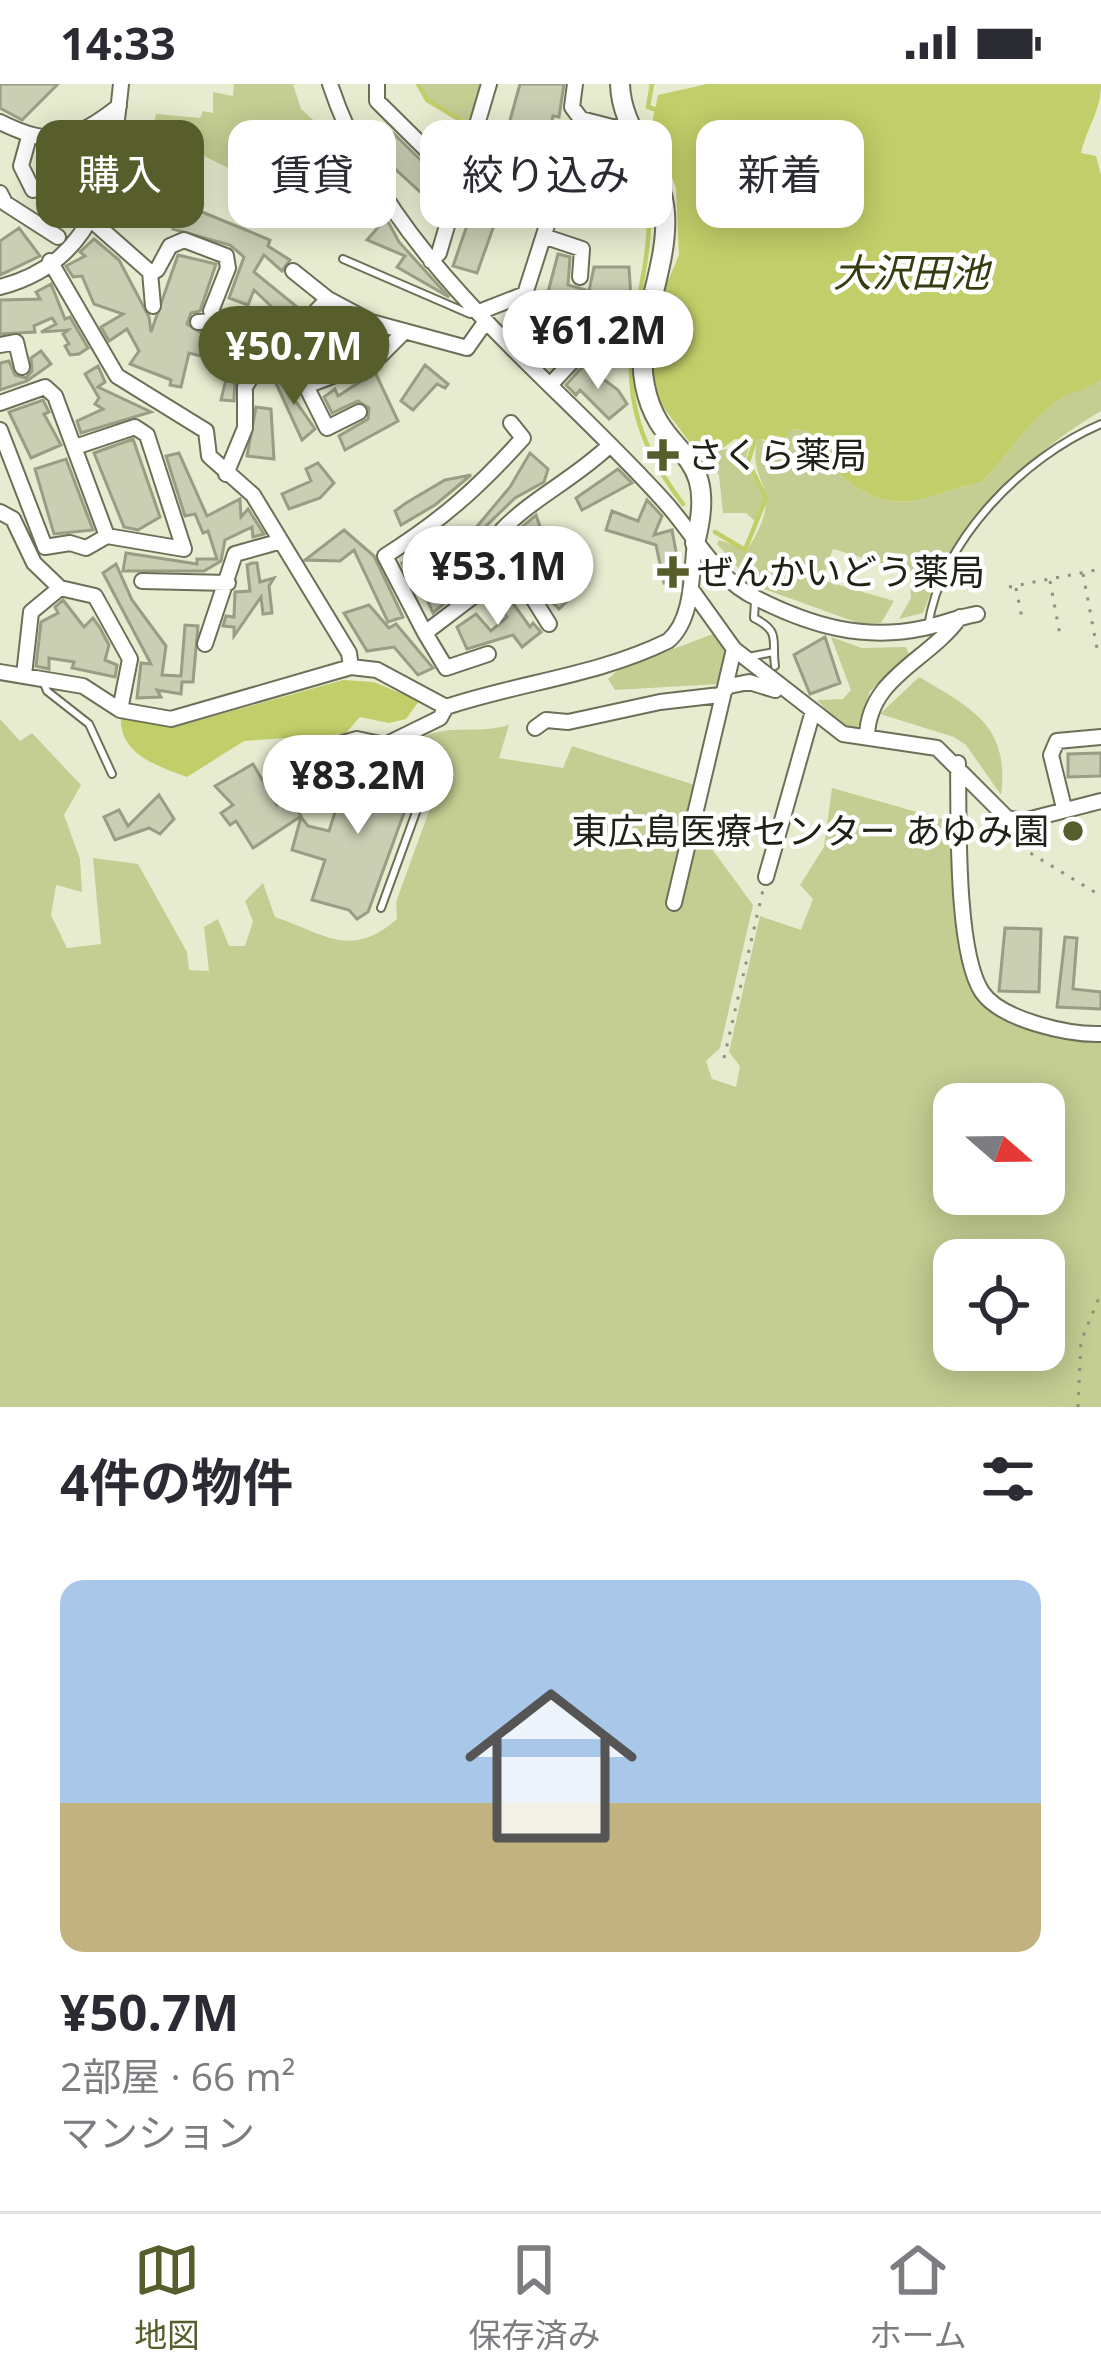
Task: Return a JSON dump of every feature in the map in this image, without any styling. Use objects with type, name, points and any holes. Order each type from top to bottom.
[{"type":"street","points":[[118,120],[121,84]]},
{"type":"street","points":[[330,84],[351,132],[431,261],[668,504],[716,569],[755,598],[853,635],[928,627],[977,614]]},
{"type":"street","points":[[377,84],[377,101],[420,143]]},
{"type":"street","points":[[479,120],[489,84]]},
{"type":"street","points":[[575,84],[572,106],[584,120]]},
{"type":"street","points":[[620,84],[628,120]]},
{"type":"street","points":[[0,122],[29,137],[69,138],[119,106]]},
{"type":"street","points":[[292,271],[371,322],[467,348],[483,316],[525,294],[580,119]]},
{"type":"street","points":[[29,137],[21,166],[33,190]]},
{"type":"street","points":[[0,193],[5,203],[58,237]]},
{"type":"street","points":[[0,287],[30,280],[81,228]]},
{"type":"street","points":[[100,228],[150,272]]},
{"type":"street","points":[[431,261],[447,228]]},
{"type":"street","points":[[298,756],[357,739],[385,745],[440,718],[446,707],[514,684],[562,682],[652,649],[676,635],[692,589],[704,490],[692,458],[664,429],[648,398],[643,365],[663,228]]},
{"type":"street","points":[[546,237],[582,249],[580,277]]},
{"type":"street","points":[[153,307],[150,272],[170,246],[184,240],[226,256],[228,268],[211,311],[218,321]]},
{"type":"street","points":[[50,261],[117,376],[206,431],[209,456],[253,495],[349,653],[351,668]]},
{"type":"street","points":[[198,322],[218,321],[283,345],[328,298]]},
{"type":"street","points":[[550,385],[609,322],[647,332]]},
{"type":"street","points":[[358,412],[323,432],[307,386],[377,359],[405,332]]},
{"type":"street","points":[[0,345],[16,342],[22,367]]},
{"type":"street","points":[[226,474],[245,428],[245,387],[272,344]]},
{"type":"street","points":[[0,403],[45,387],[55,396],[107,536]]},
{"type":"street","points":[[488,654],[446,668],[385,556],[454,512],[481,485],[524,438],[511,423]]},
{"type":"street","points":[[0,430],[45,547],[70,543],[86,548],[107,536],[184,549],[147,435],[135,427],[75,447]]},
{"type":"street","points":[[549,623],[513,566],[502,530],[522,510],[574,479],[610,445]]},
{"type":"street","points":[[0,512],[13,519],[34,563],[60,588],[95,596],[130,659],[120,710]]},
{"type":"street","points":[[206,644],[235,554],[278,542]]},
{"type":"street","points":[[425,633],[513,566]]},
{"type":"street","points":[[142,581],[228,583]]},
{"type":"street","points":[[24,675],[31,612],[60,588]]},
{"type":"street","points":[[692,589],[739,654],[843,734],[937,748],[958,763],[1007,818],[1023,821],[1101,801]]},
{"type":"street","points":[[866,737],[867,720],[881,687],[942,641],[960,616]]},
{"type":"street","points":[[674,903],[739,654]]},
{"type":"street","points":[[0,671],[83,686],[120,710],[170,719],[351,668],[377,670],[446,707]]},
{"type":"street","points":[[535,728],[546,720],[568,722],[660,702],[720,695],[729,686],[749,682],[775,690],[779,684]]},
{"type":"street","points":[[766,877],[813,711]]},
{"type":"street","points":[[1064,808],[1051,755],[1057,741],[1101,737]]},
{"type":"street","points":[[958,763],[961,875],[979,986],[998,1007],[1064,1030],[1101,1034]]},
{"type":"lane","points":[[343,259],[483,316]]},
{"type":"lane","points":[[928,627],[954,554],[991,506],[1059,446],[1101,424]]},
{"type":"lane","points":[[755,598],[754,618],[774,632],[778,642],[775,666]]},
{"type":"lane","points":[[739,654],[774,652]]},
{"type":"lane","points":[[42,678],[47,692],[89,724],[112,774]]},
{"type":"lane","points":[[339,745],[351,767],[362,769],[410,757],[427,759],[430,774],[381,908]]},
{"type":"path","points":[[1009,587],[1101,569]]},
{"type":"path","points":[[1082,573],[1097,648]]},
{"type":"path","points":[[1050,579],[1060,635]]},
{"type":"path","points":[[1016,586],[1023,623]]},
{"type":"path","points":[[988,813],[1000,834],[1101,896]]},
{"type":"path","points":[[724,1058],[766,877]]},
{"type":"path","points":[[1078,1407],[1081,1341],[1101,1293]]},
{"type":"shaded area","points":[[234,84],[293,84],[301,109],[313,120],[228,120],[228,168],[204,156],[204,120],[155,120],[156,114],[200,118],[203,111],[213,113],[213,92],[233,96]]},
{"type":"shaded area","points":[[420,84],[484,84],[474,120],[464,120],[427,98]]},
{"type":"shaded area","points":[[1101,380],[1101,411],[1044,450],[994,497],[953,551],[923,613],[899,619],[911,598],[910,572],[833,549],[822,580],[894,601],[881,623],[861,624],[753,585],[717,544],[719,540],[747,550],[759,528],[766,498],[756,466],[758,438],[766,442],[792,429],[804,430],[842,476],[866,493],[883,500],[914,501],[982,482],[1046,410]]},
{"type":"shaded area","points":[[749,447],[745,462],[764,498],[757,523],[746,513],[723,513],[719,475],[700,452]]},
{"type":"shaded area","points":[[716,633],[727,654],[719,684],[615,690],[608,679],[619,669]]},
{"type":"shaded area","points":[[831,637],[862,648],[906,647],[910,657],[870,691],[857,731],[844,728],[817,700],[843,699],[851,690]]},
{"type":"shaded area","points":[[919,677],[984,722],[1000,752],[1001,795],[966,745],[880,714]]},
{"type":"shaded area","points":[[0,719],[20,741],[32,733],[81,785],[64,815],[80,859],[82,892],[56,885],[51,915],[67,948],[101,944],[93,858],[138,864],[187,952],[189,970],[209,971],[204,927],[218,919],[229,946],[245,946],[253,921],[245,901],[263,883],[275,917],[338,940],[366,938],[397,919],[396,902],[447,762],[443,747],[421,738],[443,731],[509,725],[499,758],[563,768],[572,746],[698,786],[698,830],[753,905],[720,1048],[706,1061],[712,1079],[736,1087],[740,1066],[729,1052],[760,916],[801,930],[813,899],[800,885],[824,847],[832,788],[956,823],[978,1003],[1051,1035],[1101,1038],[1101,1407],[0,1407]]},
{"type":"water","name":"大沢田池","points":[[707,84],[1101,84],[1081,153],[1096,156],[1101,175],[1101,380],[1046,410],[982,482],[914,501],[883,500],[866,493],[842,476],[804,430],[792,429],[783,440],[735,439],[723,448],[691,444],[660,403],[652,372],[662,295],[679,255],[672,120],[653,120],[658,95]]},
{"type":"water","points":[[343,680],[374,682],[419,701],[406,719],[389,723],[360,717],[345,734],[244,741],[187,777],[142,757],[122,730],[121,717],[175,727]]},
{"type":"building","points":[[0,84],[58,84],[22,120],[0,108]]},
{"type":"building","points":[[520,84],[564,84],[559,117],[510,120]]},
{"type":"building","points":[[396,136],[420,159],[420,192],[396,170]]},
{"type":"building","points":[[204,213],[228,223],[228,228],[270,240],[268,246],[290,260],[282,271],[264,255],[254,272],[296,306],[279,333],[263,330],[273,308],[254,290],[248,305],[229,298],[244,257],[230,245],[173,229],[204,228]]},
{"type":"building","points":[[19,228],[40,256],[0,275],[0,241]]},
{"type":"building","points":[[377,228],[391,228],[449,297],[397,267],[405,256],[367,240]]},
{"type":"building","points":[[466,228],[493,228],[477,273],[453,266]]},
{"type":"building","points":[[94,239],[119,260],[149,317],[151,332],[178,255],[216,264],[200,311],[191,313],[187,324],[203,334],[201,345],[208,348],[214,335],[255,350],[235,382],[234,401],[221,400],[230,363],[189,353],[181,387],[170,385],[171,380],[130,364],[139,351],[127,329],[109,341],[101,327],[123,314],[94,304],[82,276],[73,277],[66,266],[85,256],[80,252]]},
{"type":"building","points":[[558,254],[570,257],[568,285],[589,291],[594,267],[629,267],[632,316],[603,312],[548,292]]},
{"type":"building","points":[[51,284],[65,319],[70,317],[88,348],[79,354],[70,355],[65,346],[69,344],[63,334],[68,330],[41,332],[56,324],[52,318],[34,326],[35,332],[0,334],[0,300],[40,299],[36,292]]},
{"type":"building","points":[[525,309],[545,327],[556,317],[565,326],[554,337],[568,350],[556,362],[513,321]]},
{"type":"building","points":[[323,349],[329,361],[294,378],[272,364]]},
{"type":"building","points":[[41,351],[51,364],[27,381],[0,390],[0,363],[9,361],[15,375],[26,378],[32,371],[31,358]]},
{"type":"building","points":[[425,365],[448,384],[445,388],[437,384],[413,410],[401,401]]},
{"type":"building","points":[[584,365],[618,390],[627,404],[609,419],[580,390],[576,395],[566,385]]},
{"type":"building","points":[[98,366],[105,382],[98,387],[151,412],[81,433],[77,421],[103,409],[95,404],[99,398],[85,374]]},
{"type":"building","points":[[375,372],[398,421],[345,450],[339,436],[368,419],[369,408],[358,401],[332,413],[324,397],[335,389],[338,396]]},
{"type":"building","points":[[274,379],[289,379],[290,393],[315,429],[302,440]]},
{"type":"building","points":[[43,400],[49,412],[44,414],[61,445],[31,458],[9,412]]},
{"type":"building","points":[[256,407],[271,409],[274,459],[247,456]]},
{"type":"building","points":[[133,439],[160,517],[138,530],[124,527],[94,453]]},
{"type":"building","points":[[179,453],[207,516],[240,499],[241,517],[248,509],[264,534],[253,537],[252,527],[225,540],[221,561],[204,571],[123,571],[126,553],[197,564],[197,559],[217,559],[208,531],[203,533],[195,514],[185,516],[166,456]]},
{"type":"building","points":[[530,453],[548,469],[544,482],[515,498],[452,559],[457,566],[493,543],[498,556],[433,613],[414,570],[407,575],[402,563],[416,556],[419,564],[452,546],[461,533],[474,530],[510,487]]},
{"type":"building","points":[[66,459],[93,530],[54,534],[35,469]]},
{"type":"building","points":[[318,463],[334,483],[320,498],[289,509],[282,494],[311,481],[306,469]]},
{"type":"building","points":[[618,469],[632,483],[582,510],[576,498]]},
{"type":"building","points":[[471,475],[401,525],[395,511],[406,503],[445,480]]},
{"type":"building","points":[[647,500],[662,516],[654,535],[672,530],[681,579],[664,583],[656,545],[606,530],[612,511],[638,521]]},
{"type":"building","points":[[536,515],[560,584],[552,588],[569,599],[559,609],[544,594],[515,533]]},
{"type":"building","points":[[344,530],[374,556],[403,617],[388,622],[354,550],[340,561],[305,560]]},
{"type":"building","points":[[257,563],[260,582],[274,578],[269,586],[272,613],[263,614],[261,597],[234,636],[234,627],[223,626],[226,616],[234,617],[235,592],[250,591],[247,565]]},
{"type":"building","points":[[116,564],[132,600],[166,646],[162,675],[181,676],[185,625],[198,626],[193,682],[182,682],[181,694],[157,690],[161,697],[137,698],[141,663],[151,664],[103,573]]},
{"type":"building","points":[[507,595],[530,627],[533,623],[541,632],[522,647],[513,635],[467,649],[457,627],[476,614],[491,631],[507,617],[496,601]]},
{"type":"building","points":[[63,600],[84,627],[93,618],[100,628],[109,645],[105,660],[117,665],[115,677],[49,658],[49,669],[36,666],[41,622],[58,613],[55,607]]},
{"type":"building","points":[[369,605],[389,628],[396,624],[433,668],[418,675],[394,647],[367,651],[344,613]]},
{"type":"building","points":[[825,637],[840,683],[810,694],[794,655]]},
{"type":"building","points":[[1101,753],[1101,776],[1068,777],[1068,754]]},
{"type":"building","points":[[253,764],[277,805],[288,798],[301,816],[253,848],[236,821],[230,825],[221,813],[233,805],[215,786]]},
{"type":"building","points":[[421,766],[368,912],[357,919],[349,910],[312,900],[325,860],[292,850],[301,817],[308,826],[329,831],[347,775]]},
{"type":"building","points":[[159,795],[174,819],[160,834],[149,828],[115,840],[104,817],[119,810],[128,826]]},
{"type":"building","points":[[1005,928],[1041,929],[1039,992],[999,991]]},
{"type":"building","points":[[1065,937],[1077,938],[1073,989],[1101,992],[1101,1009],[1057,1007]]},
{"type":"waterway","points":[[418,84],[427,100],[460,120]]},
{"type":"waterway","points":[[652,84],[648,107],[654,109]]},
{"type":"waterway","points":[[635,320],[649,228]]},
{"type":"waterway","points":[[633,332],[631,380],[639,424],[683,504]]},
{"type":"waterway","points":[[715,532],[745,550],[766,498],[748,462],[756,437]]},
{"type":"place","name":"さくら薬局","points":[[663,455]]},
{"type":"place","name":"ぜんかいどう薬局","points":[[673,572]]},
{"type":"place","name":"東広島医療センター あゆみ園","points":[[1073,831]]}]
